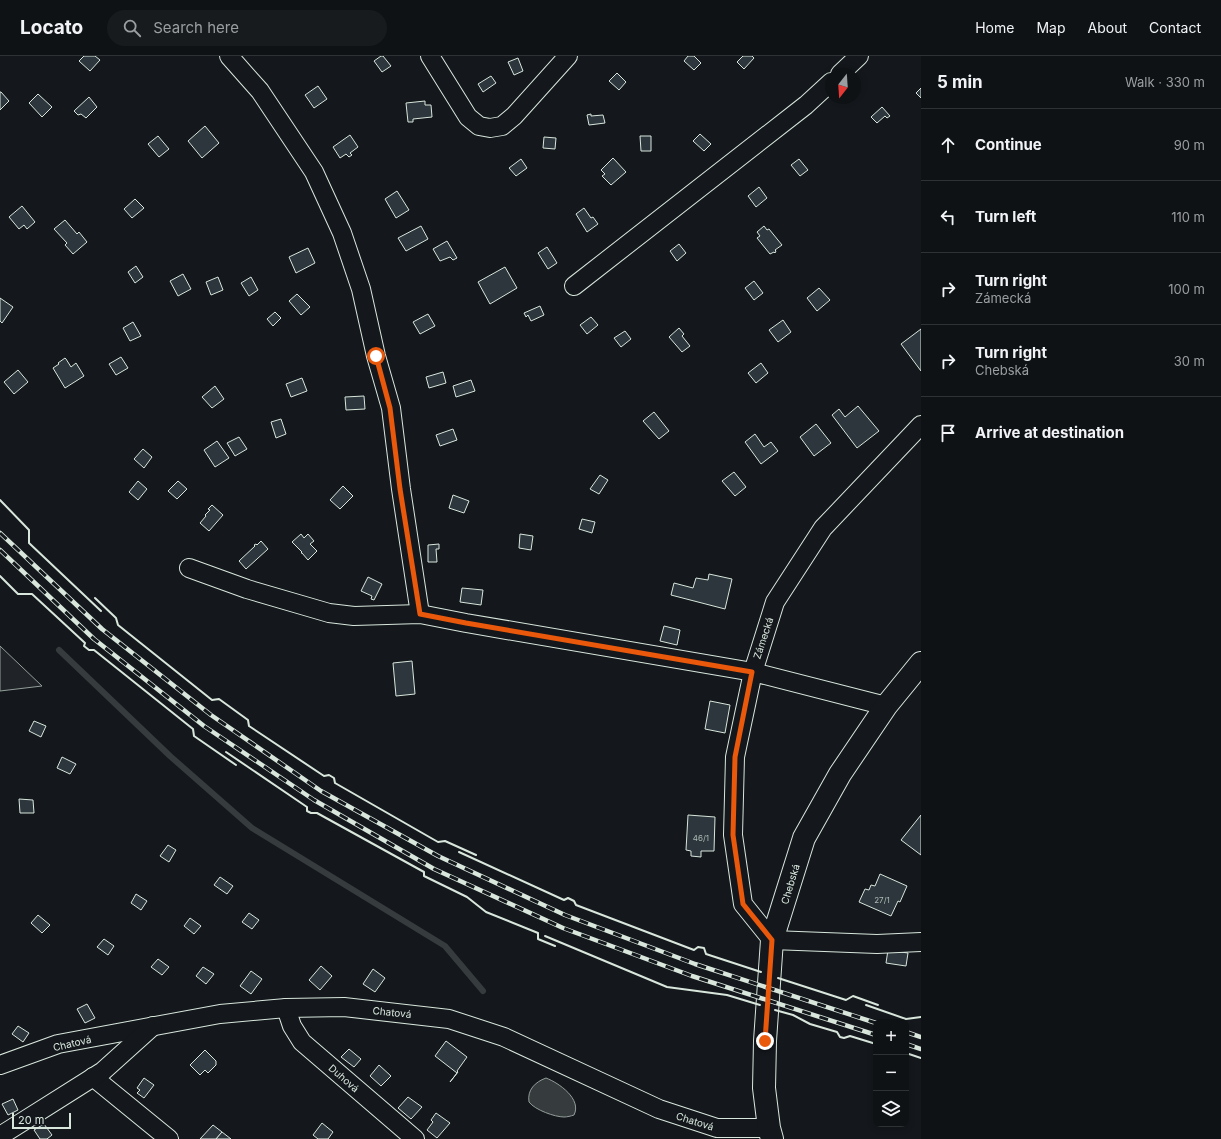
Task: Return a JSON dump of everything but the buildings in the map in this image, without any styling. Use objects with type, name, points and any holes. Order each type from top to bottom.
[{"type":"street","points":[[229,56],[260,91],[314,172],[342,233],[361,289],[376,356],[390,408],[400,489],[420,614]]},
{"type":"street","points":[[430,56],[468,117],[479,126],[490,128],[502,126],[514,116],[568,56]]},
{"type":"street","points":[[846,68],[859,56]]},
{"type":"street","points":[[574,286],[806,105],[825,88]]},
{"type":"street","name":"Zámecká","points":[[772,940],[743,904],[733,835],[735,757],[752,672],[775,602],[822,528],[921,425]]},
{"type":"street","points":[[189,568],[247,589],[329,613],[354,616],[420,614],[752,672],[886,706]]},
{"type":"street","name":"Chebská","points":[[771,1133],[764,1088],[765,1041],[772,940],[804,838],[840,774],[886,706],[921,663]]},
{"type":"street","points":[[772,940],[877,944],[921,942]]},
{"type":"street","name":"Chatová","points":[[0,1065],[58,1044],[220,1014],[286,1008],[344,1007],[449,1019],[504,1037],[658,1109],[717,1128],[771,1133]]},
{"type":"street","name":"Duhová","points":[[286,1008],[292,1026],[302,1042],[415,1139]]},
{"type":"street","points":[[0,1136],[102,1071],[153,1026]]},
{"type":"street","points":[[93,1077],[169,1139]]},
{"type":"shaded area","points":[[0,646],[42,686],[0,691]]},
{"type":"shaded area","points":[[546,1078],[568,1092],[575,1103],[576,1109],[574,1115],[560,1117],[540,1110],[529,1102],[529,1094],[535,1084]]},
{"type":"waterway","points":[[59,650],[170,756],[252,828],[445,946],[483,991]]},
{"type":"railway","points":[[0,533],[102,629],[211,715],[321,791],[438,856],[565,915],[695,964],[873,1022]]},
{"type":"railway","points":[[0,550],[94,639],[204,726],[314,800],[434,869],[563,928],[692,976],[873,1034]]},
{"type":"railway","points":[[909,1033],[921,1037]]},
{"type":"railway","points":[[909,1045],[921,1049]]},
{"type":"wall","points":[[0,500],[29,530],[29,543],[101,611]]},
{"type":"wall","points":[[0,576],[18,594],[32,594],[85,643],[84,646],[89,650],[94,650],[193,729],[194,736],[236,765]]},
{"type":"wall","points":[[95,598],[116,618],[118,625],[212,700],[219,699],[248,720],[249,726],[324,776],[329,775],[334,778],[335,783],[438,842],[445,841],[476,855]]},
{"type":"wall","points":[[226,752],[307,807],[307,811],[317,813],[424,872],[424,876],[467,897],[486,912],[538,933],[538,939],[555,946]]},
{"type":"wall","points":[[459,852],[564,900],[568,898],[574,901],[576,905],[694,950],[698,947],[704,948],[706,954],[761,972]]},
{"type":"wall","points":[[545,936],[667,987],[727,995],[760,1005]]},
{"type":"wall","points":[[778,978],[846,1000],[853,996],[878,1005]]},
{"type":"wall","points":[[866,1005],[906,1019],[921,1017]]},
{"type":"wall","points":[[775,1010],[793,1015],[810,1024],[837,1032],[840,1037],[844,1038],[850,1036],[873,1043]]},
{"type":"wall","points":[[909,1054],[921,1058]]},
{"type":"route","points":[[376,356],[390,408],[400,489],[420,614],[752,672],[735,757],[733,835],[743,904],[772,940],[765,1041]]}]
